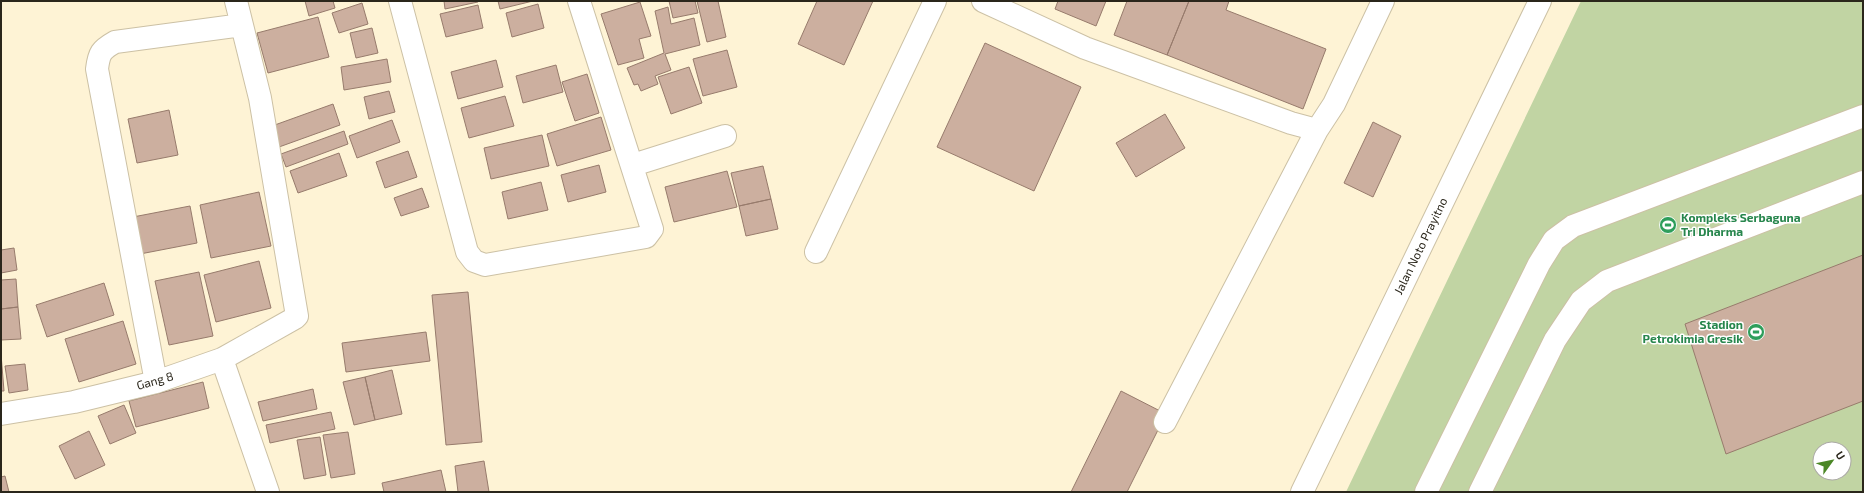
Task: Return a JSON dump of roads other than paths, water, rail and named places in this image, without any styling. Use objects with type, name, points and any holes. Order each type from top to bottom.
[{"type":"street","points":[[156,382],[97,69],[98,55],[106,47],[115,42],[242,25],[236,1]]},
{"type":"street","points":[[400,1],[467,252],[474,261],[485,265],[646,237],[652,230],[633,165],[578,1]]},
{"type":"street","points":[[816,252],[935,1]]},
{"type":"street","points":[[983,1],[1085,48],[1291,123],[1318,130]]},
{"type":"street","points":[[1165,422],[1318,130],[1334,104],[1383,1]]},
{"type":"street","name":"Jalan Noto Prayitno","points":[[1302,492],[1540,1]]},
{"type":"street","name":"Gang 8","points":[[1,414],[74,402],[156,382],[222,359],[293,320],[297,316],[260,98],[242,25]]},
{"type":"street","points":[[1426,492],[1539,264],[1554,240],[1573,226],[1863,116]]},
{"type":"street","points":[[633,165],[725,136]]},
{"type":"street","points":[[1480,492],[1555,340],[1581,301],[1607,281],[1863,182]]},
{"type":"street","points":[[222,359],[268,492]]},
{"type":"place","name":"Kompleks Serbaguna Tri Dharma","points":[[1668,225]]},
{"type":"place","name":"Stadion Petrokimia Gresik","points":[[1756,332]]}]
